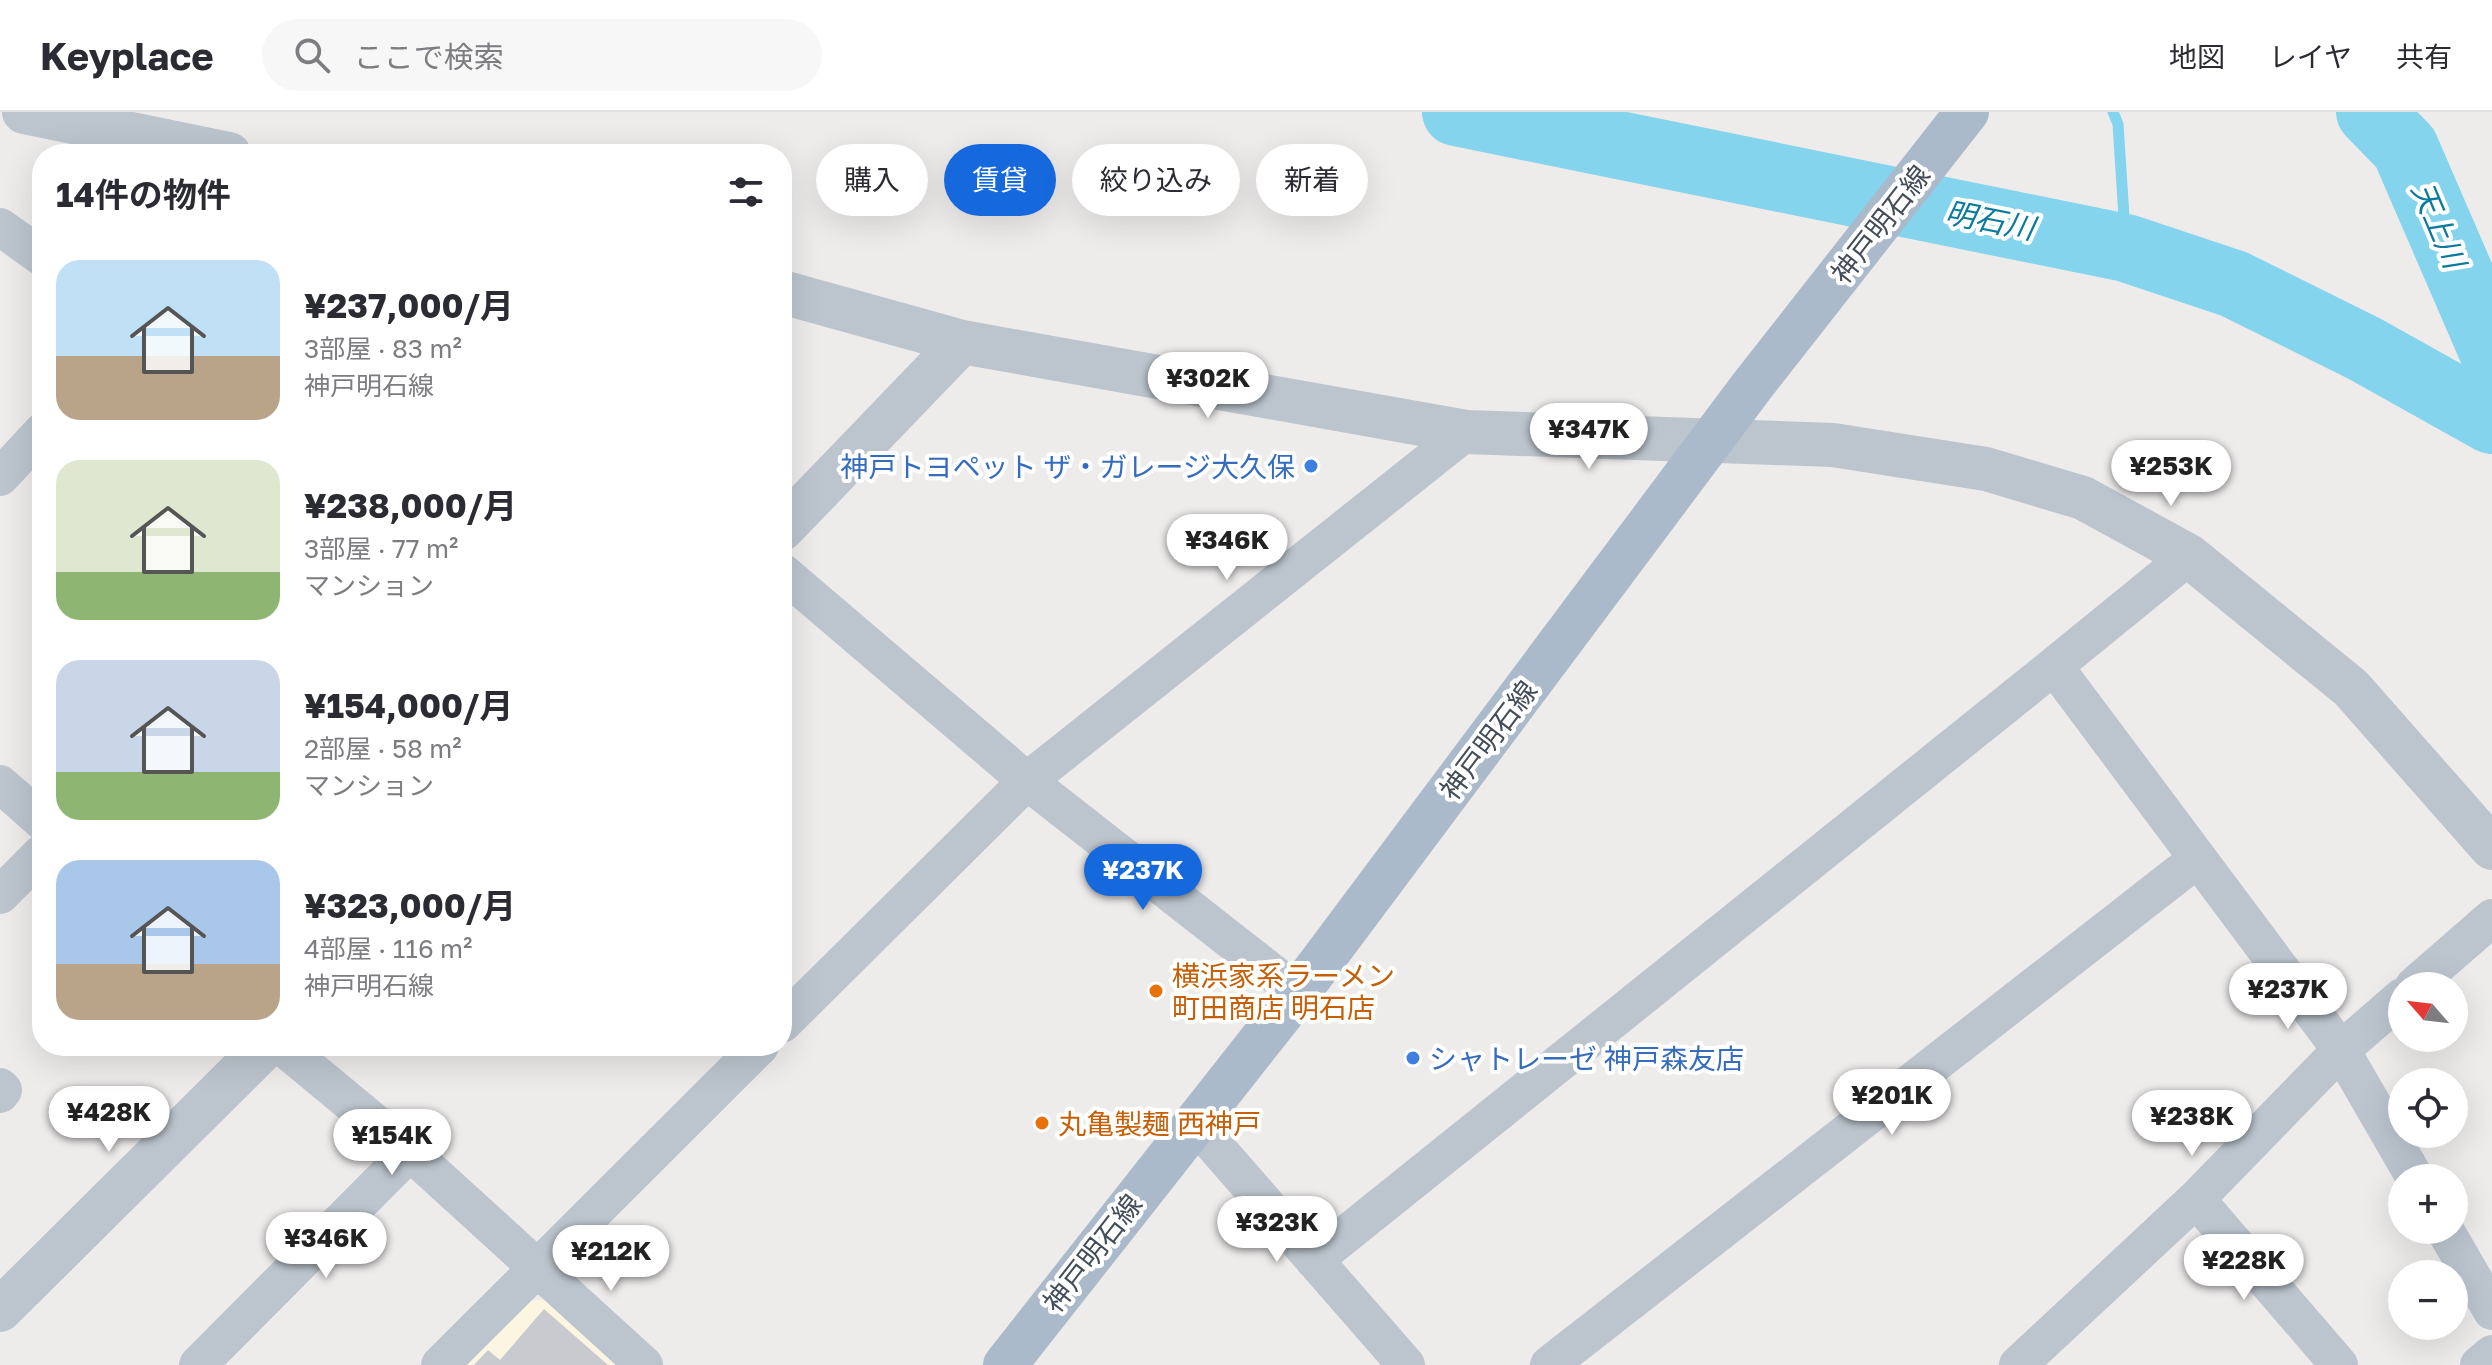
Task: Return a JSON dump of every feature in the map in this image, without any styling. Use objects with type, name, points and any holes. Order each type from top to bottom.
[{"type":"main road","name":"神戸明石線","points":[[1005,1365],[1193,1121],[1298,993],[1752,386],[1967,112]]},
{"type":"street","points":[[24,112],[180,144]]},
{"type":"street","points":[[0,227],[32,250]]},
{"type":"street","points":[[792,295],[962,342],[1466,432],[1833,445],[1986,469],[2083,498],[2189,556],[2351,688],[2492,848]]},
{"type":"street","points":[[792,516],[962,342]]},
{"type":"street","points":[[792,1014],[1027,781],[1466,432]]},
{"type":"street","points":[[0,477],[32,443]]},
{"type":"street","points":[[1314,1260],[2189,556]]},
{"type":"street","points":[[792,581],[1027,781],[1298,993]]},
{"type":"street","points":[[2054,666],[2341,1050],[2407,1164]]},
{"type":"street","points":[[0,784],[32,812]]},
{"type":"street","points":[[1549,1365],[2196,860]]},
{"type":"street","points":[[0,895],[32,863]]},
{"type":"street","points":[[2430,972],[2492,918]]},
{"type":"street","points":[[2018,1365],[2196,1199],[2341,1050],[2388,1009]]},
{"type":"street","points":[[4,1299],[256,1056]]},
{"type":"street","points":[[294,1056],[410,1152],[644,1365]]},
{"type":"street","points":[[440,1365],[750,1056]]},
{"type":"street","points":[[0,1087],[3,1090],[0,1094]]},
{"type":"street","points":[[1193,1121],[1406,1365]]},
{"type":"street","points":[[198,1365],[410,1152]]},
{"type":"street","points":[[2196,1199],[2339,1365]]},
{"type":"street","points":[[2453,1244],[2492,1311]]},
{"type":"street","points":[[2479,1365],[2492,1354]]},
{"type":"shaded area","points":[[548,1299],[618,1365],[466,1365],[527,1301]]},
{"type":"building","points":[[544,1309],[608,1365],[474,1365],[488,1350],[500,1360]]},
{"type":"waterway","name":"明石川","points":[[1456,112],[2126,248],[2234,284],[2365,349],[2492,420]]},
{"type":"waterway","points":[[2113,112],[2118,124],[2126,248]]},
{"type":"waterway","name":"天上川","points":[[2370,112],[2405,148],[2492,349]]},
{"type":"place","name":"神戸トヨペット ザ・ガレージ大久保","points":[[1311,466]]},
{"type":"place","name":"横浜家系ラーメン 町田商店 明石店","points":[[1156,991]]},
{"type":"place","name":"シャトレーゼ 神戸森友店","points":[[1413,1058]]},
{"type":"place","name":"丸亀製麺 西神戸","points":[[1042,1123]]}]
